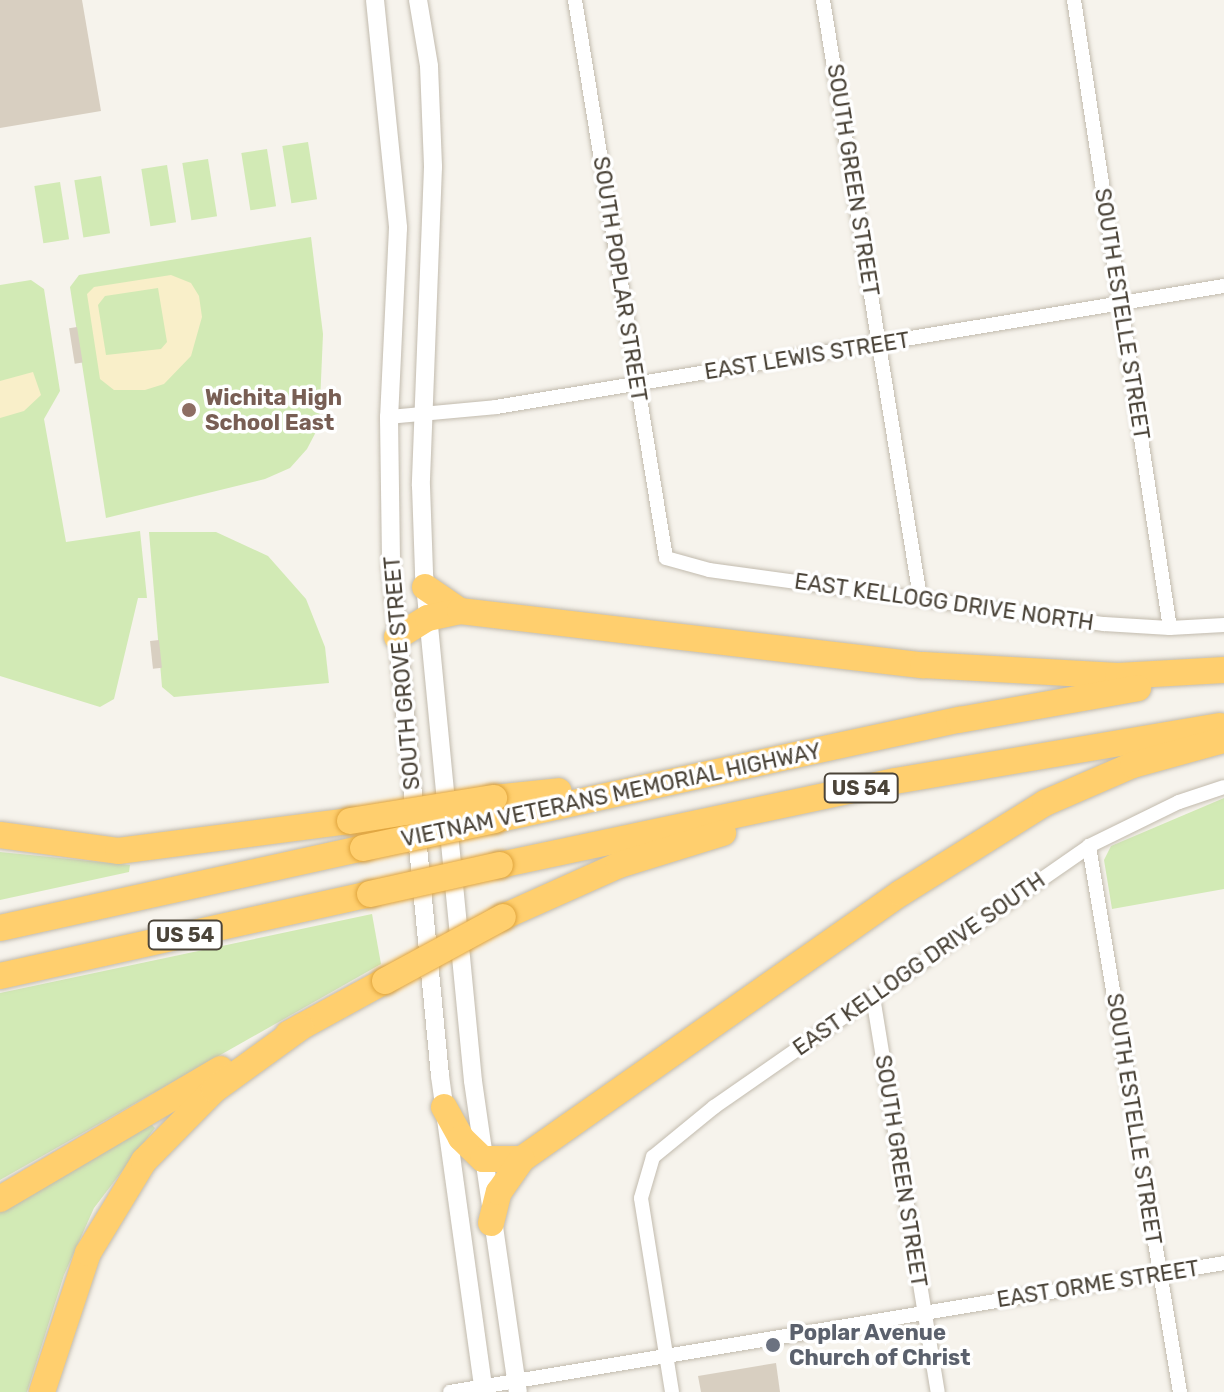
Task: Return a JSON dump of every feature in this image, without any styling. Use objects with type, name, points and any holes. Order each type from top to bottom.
[{"type":"highway","points":[[425,587],[460,611]]},
{"type":"highway","points":[[397,637],[428,618],[460,611],[923,665],[1118,676],[1224,672]]},
{"type":"highway","name":"VIETNAM VETERANS MEMORIAL HIGHWAY","points":[[0,928],[363,848],[494,809],[682,778],[1036,705],[1224,672]]},
{"type":"highway","name":"VIETNAM VETERANS MEMORIAL HIGHWAY","points":[[0,976],[895,781],[1224,725]]},
{"type":"highway","points":[[491,1223],[499,1192],[522,1159],[901,893],[1045,803],[1133,765],[1224,740]]},
{"type":"highway","points":[[0,1199],[301,1027],[503,917],[619,865],[895,781]]},
{"type":"highway","points":[[0,835],[118,851],[350,821],[494,809]]},
{"type":"highway","points":[[42,1392],[88,1253],[144,1161],[214,1090],[301,1027]]},
{"type":"highway","points":[[444,1107],[461,1138],[483,1159],[522,1159]]},
{"type":"street","name":"SOUTH GROVE STREET","points":[[375,0],[389,96],[398,228],[387,491],[397,637],[444,1107],[484,1389]]},
{"type":"street","name":"SOUTH GROVE STREET","points":[[418,0],[429,66],[433,167],[423,414],[425,587],[483,1159],[517,1386]]},
{"type":"street","name":"SOUTH POPLAR STREET","points":[[575,0],[666,558]]},
{"type":"street","name":"SOUTH GREEN STREET","points":[[823,0],[920,597]]},
{"type":"street","name":"SOUTH ESTELLE STREET","points":[[1074,0],[1170,628]]},
{"type":"street","name":"EAST LEWIS STREET","points":[[389,417],[637,384],[1224,286]]},
{"type":"street","name":"EAST KELLOGG DRIVE NORTH","points":[[666,558],[709,570],[1170,628],[1224,625]]},
{"type":"street","name":"EAST KELLOGG DRIVE SOUTH","points":[[666,1356],[641,1198],[653,1157],[687,1128],[1089,846],[1167,806],[1224,787]]},
{"type":"street","name":"SOUTH ESTELLE STREET","points":[[1089,846],[1180,1392]]},
{"type":"street","name":"SOUTH GREEN STREET","points":[[873,997],[938,1392]]},
{"type":"street","name":"EAST ORME STREET","points":[[450,1392],[517,1386],[666,1356],[1224,1263]]},
{"type":"street","points":[[666,1356],[672,1392]]},
{"type":"green space","points":[[308,142],[317,199],[291,203],[282,146]]},
{"type":"green space","points":[[267,149],[276,206],[250,210],[241,153]]},
{"type":"green space","points":[[208,159],[217,216],[191,220],[182,163]]},
{"type":"green space","points":[[167,165],[176,222],[150,226],[141,169]]},
{"type":"green space","points":[[101,176],[110,233],[83,238],[74,180]]},
{"type":"green space","points":[[60,182],[69,239],[43,243],[34,186]]},
{"type":"green space","points":[[311,237],[323,334],[319,426],[307,449],[290,468],[265,479],[106,518],[70,287],[79,275]]},
{"type":"green space","points":[[31,280],[44,289],[60,391],[44,419],[66,542],[140,531],[147,598],[138,598],[114,699],[100,707],[0,676],[0,285]]},
{"type":"green space","points":[[149,532],[216,532],[268,556],[306,599],[325,647],[329,683],[174,697],[162,687]]},
{"type":"green space","points":[[1224,798],[1224,889],[1112,909],[1104,860],[1111,846]]},
{"type":"green space","points":[[0,852],[130,865],[129,872],[0,900]]},
{"type":"green space","points":[[372,914],[381,964],[0,1180],[0,993]]},
{"type":"green space","points":[[150,1123],[155,1128],[94,1208],[64,1275],[27,1392],[0,1392],[0,1210]]},
{"type":"sand","points":[[171,275],[191,283],[199,296],[202,317],[191,356],[164,384],[145,390],[114,390],[100,379],[87,294],[94,287]],"holes":[[[158,288],[167,342],[161,349],[106,355],[98,305],[105,296]]]},
{"type":"sand","points":[[33,372],[41,395],[24,411],[0,418],[0,381]]},
{"type":"building","points":[[0,0],[82,0],[101,111],[0,128]]},
{"type":"building","points":[[77,327],[83,363],[75,364],[69,328]]},
{"type":"building","points":[[159,640],[162,668],[153,669],[150,641]]},
{"type":"building","points":[[776,1363],[780,1392],[701,1392],[698,1376]]},
{"type":"place","name":"Wichita High School East","points":[[189,410]]},
{"type":"place","name":"Poplar Avenue Church of Christ","points":[[773,1345]]}]
